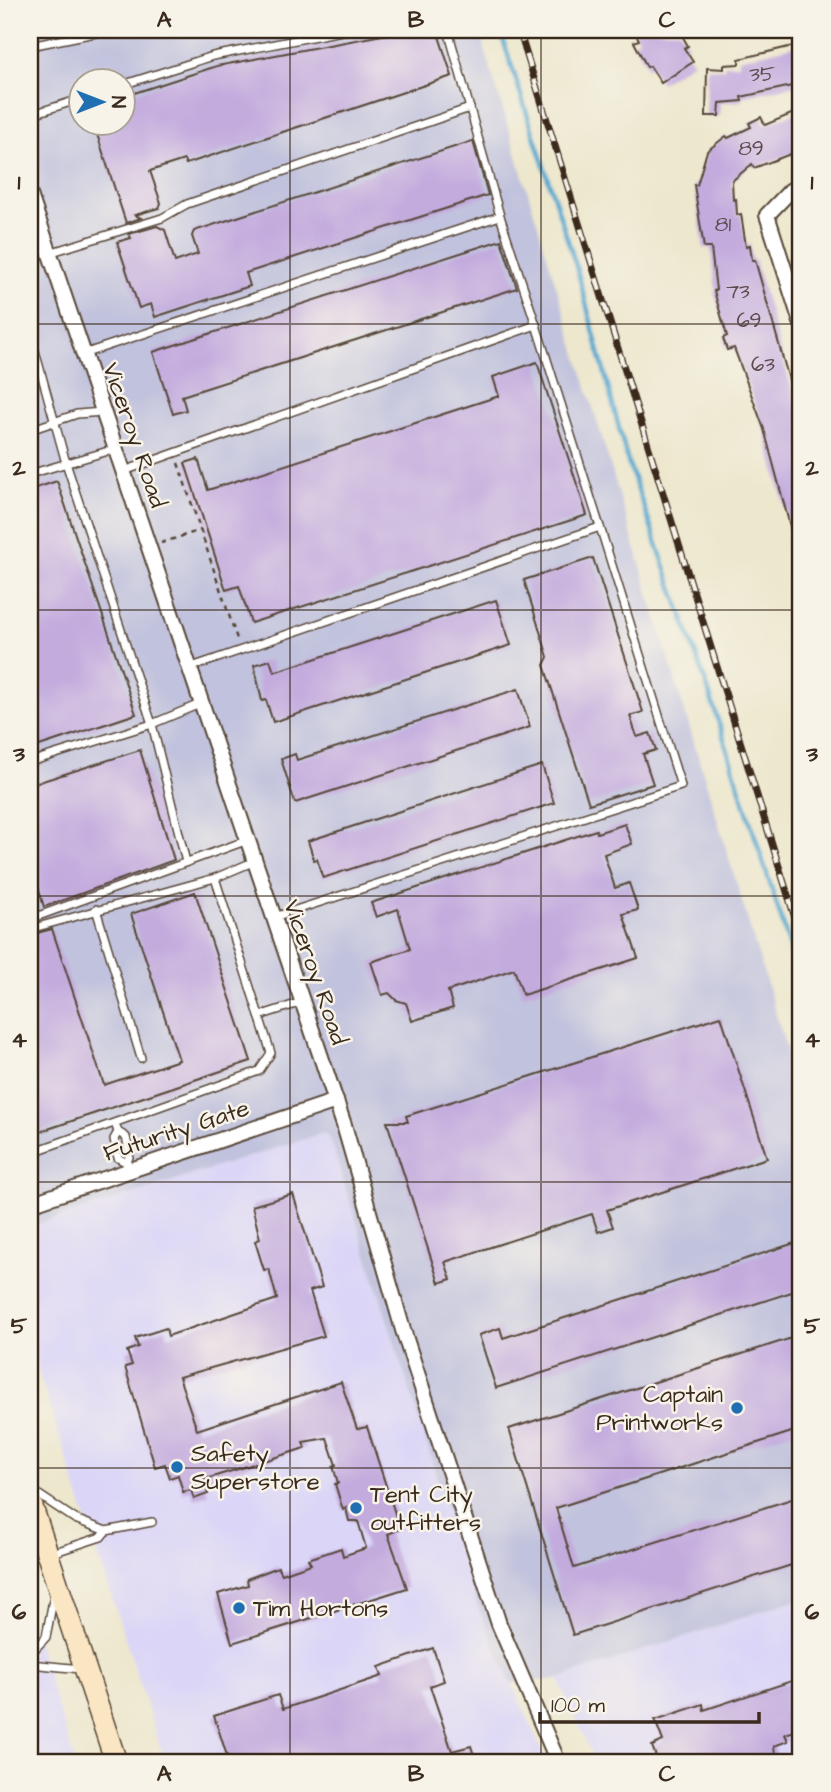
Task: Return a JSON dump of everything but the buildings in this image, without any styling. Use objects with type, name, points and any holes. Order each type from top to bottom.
[{"type":"main road","points":[[30,1501],[116,1762]]},
{"type":"street","points":[[801,188],[792,190],[767,215],[801,322]]},
{"type":"street","name":"Viceroy Road","points":[[30,195],[33,215],[49,253],[336,1101],[403,1330],[499,1624],[558,1762]]},
{"type":"street","name":"Futurity Gate","points":[[30,1203],[128,1166],[336,1101]]},
{"type":"lane","points":[[30,46],[110,30]]},
{"type":"lane","points":[[136,81],[213,56],[347,30]]},
{"type":"lane","points":[[274,917],[681,786],[500,216],[448,30]]},
{"type":"lane","points":[[30,115],[66,103]]},
{"type":"lane","points":[[49,253],[162,218],[187,204],[470,108]]},
{"type":"lane","points":[[83,354],[500,216]]},
{"type":"lane","points":[[123,471],[536,325]]},
{"type":"lane","points":[[30,333],[66,463],[152,724],[186,862]]},
{"type":"lane","points":[[30,430],[77,414],[103,412]]},
{"type":"lane","points":[[30,474],[115,449]]},
{"type":"lane","points":[[190,668],[600,527]]},
{"type":"lane","points":[[30,762],[152,724],[202,704]]},
{"type":"lane","points":[[30,919],[248,840]]},
{"type":"lane","points":[[30,929],[215,878],[255,861]]},
{"type":"lane","points":[[30,1153],[259,1071],[271,1053],[215,878]]},
{"type":"lane","points":[[96,909],[141,1058]]},
{"type":"lane","points":[[259,1016],[303,1002]]},
{"type":"lane","points":[[115,1123],[118,1132],[126,1137],[130,1154],[128,1166],[118,1158],[114,1139],[118,1132]]},
{"type":"lane","points":[[30,1489],[75,1520],[106,1531],[152,1522]]},
{"type":"lane","points":[[48,1554],[101,1537],[106,1531]]},
{"type":"lane","points":[[30,1654],[46,1637],[57,1581]]},
{"type":"lane","points":[[30,1664],[84,1669]]},
{"type":"path","points":[[175,453],[241,650]]},
{"type":"path","points":[[149,547],[201,530]]},
{"type":"shaded area","points":[[30,30],[479,30],[801,1097],[801,1598],[558,1679],[511,1683],[478,1607],[331,1141],[324,1133],[30,1226]]},
{"type":"shaded area","points":[[324,1133],[331,1141],[478,1607],[547,1762],[165,1762],[30,1345],[30,1226]]},
{"type":"shaded area","points":[[801,1598],[801,1762],[595,1762],[558,1679]]},
{"type":"shaded area","points":[[30,1619],[75,1762],[30,1762]]},
{"type":"waterway","points":[[500,30],[577,269],[628,462],[708,689],[801,981]]},
{"type":"railway","points":[[519,30],[801,937]]},
{"type":"place","name":"Captain Printworks","points":[[737,1408]]},
{"type":"place","name":"Safety Superstore","points":[[177,1467]]},
{"type":"place","name":"Tent City outfitters","points":[[356,1508]]},
{"type":"place","name":"Tim Hortons","points":[[239,1608]]}]
